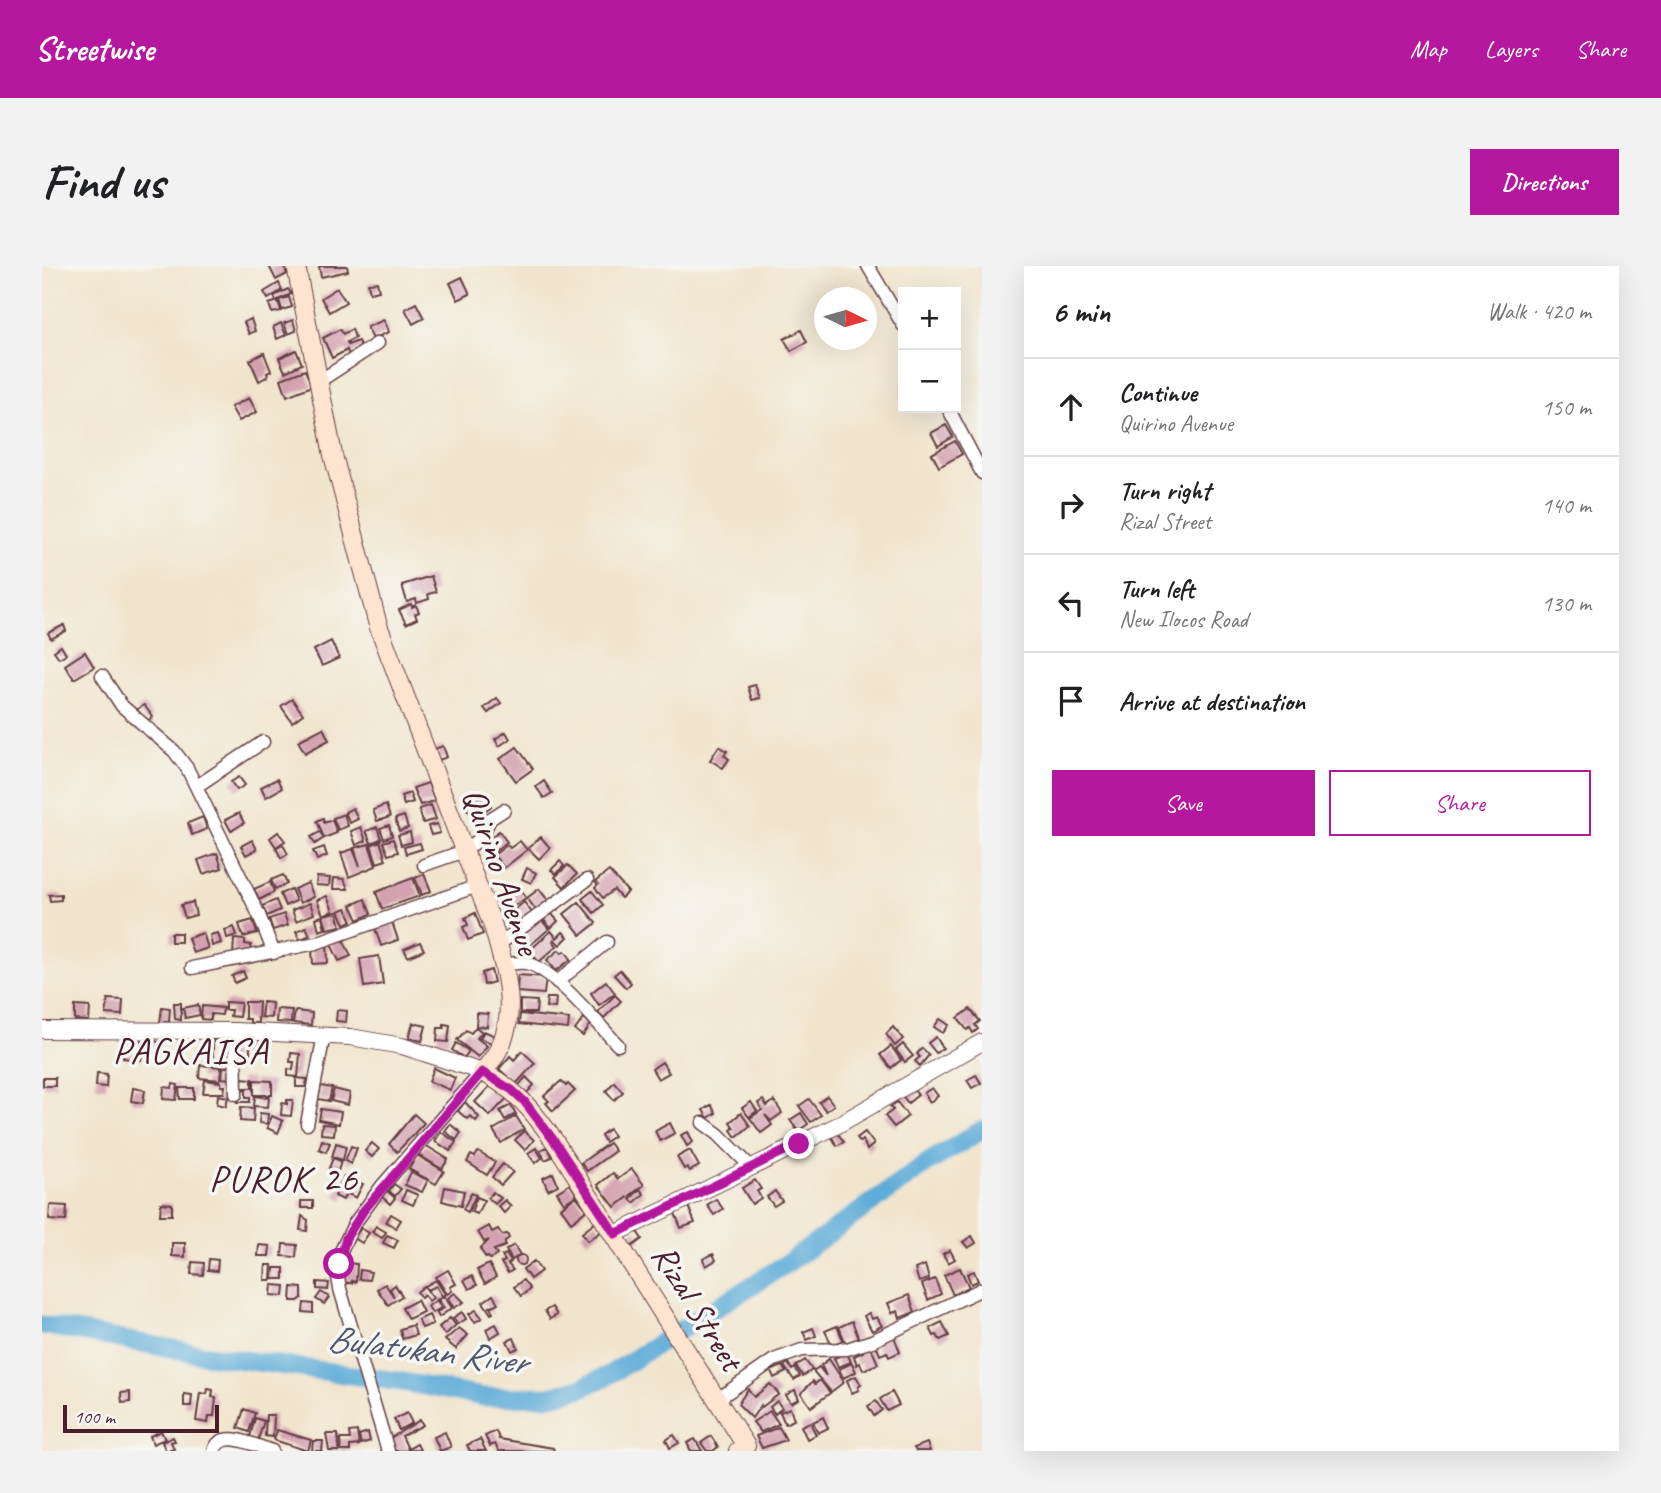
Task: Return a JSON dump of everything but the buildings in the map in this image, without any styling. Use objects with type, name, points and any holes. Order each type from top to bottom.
[{"type":"main road","name":"Quirino Avenue","points":[[296,266],[348,517],[378,625],[464,850],[504,965],[510,1007],[508,1029],[495,1060],[482,1072]]},
{"type":"main road","name":"Rizal Street","points":[[482,1072],[512,1090],[524,1101],[555,1142],[709,1383],[745,1449]]},
{"type":"street","points":[[868,266],[898,317]]},
{"type":"street","points":[[318,382],[378,343]]},
{"type":"street","points":[[951,413],[982,473]]},
{"type":"street","points":[[102,676],[122,706],[174,751],[197,786],[259,915],[274,953]]},
{"type":"street","points":[[197,786],[263,742]]},
{"type":"street","points":[[424,865],[464,850],[481,838],[489,820],[504,810]]},
{"type":"street","points":[[499,945],[587,880]]},
{"type":"street","points":[[192,968],[274,953],[338,936],[477,886]]},
{"type":"street","points":[[557,982],[607,942]]},
{"type":"street","points":[[504,965],[524,963],[541,970],[557,982],[618,1045]]},
{"type":"street","points":[[42,1030],[234,1031],[324,1035],[402,1046],[482,1072]]},
{"type":"street","points":[[234,1031],[236,1094]]},
{"type":"street","points":[[307,1124],[324,1035]]},
{"type":"street","points":[[615,1234],[836,1126],[982,1042]]},
{"type":"street","name":"Quirino Avenue","points":[[388,1451],[340,1289],[338,1277],[341,1251],[354,1224],[382,1186],[482,1072]]},
{"type":"street","points":[[704,1124],[751,1167]]},
{"type":"street","points":[[718,1399],[774,1360],[802,1350],[847,1349],[872,1341],[982,1289]]},
{"type":"street","points":[[214,1451],[217,1443],[230,1438],[272,1451]]},
{"type":"waterway","name":"Bulatukan River","points":[[42,1325],[207,1355],[403,1382],[483,1397],[551,1396],[581,1388],[607,1376],[786,1264],[929,1162],[982,1130]]},
{"type":"district","name":"PAGKAISA","points":[[191,1050]]},
{"type":"district","name":"PUROK 26","points":[[284,1178]]},
{"type":"route","points":[[339,1264],[346,1238],[364,1210],[482,1072],[512,1090],[539,1119],[615,1234],[799,1144]]}]
